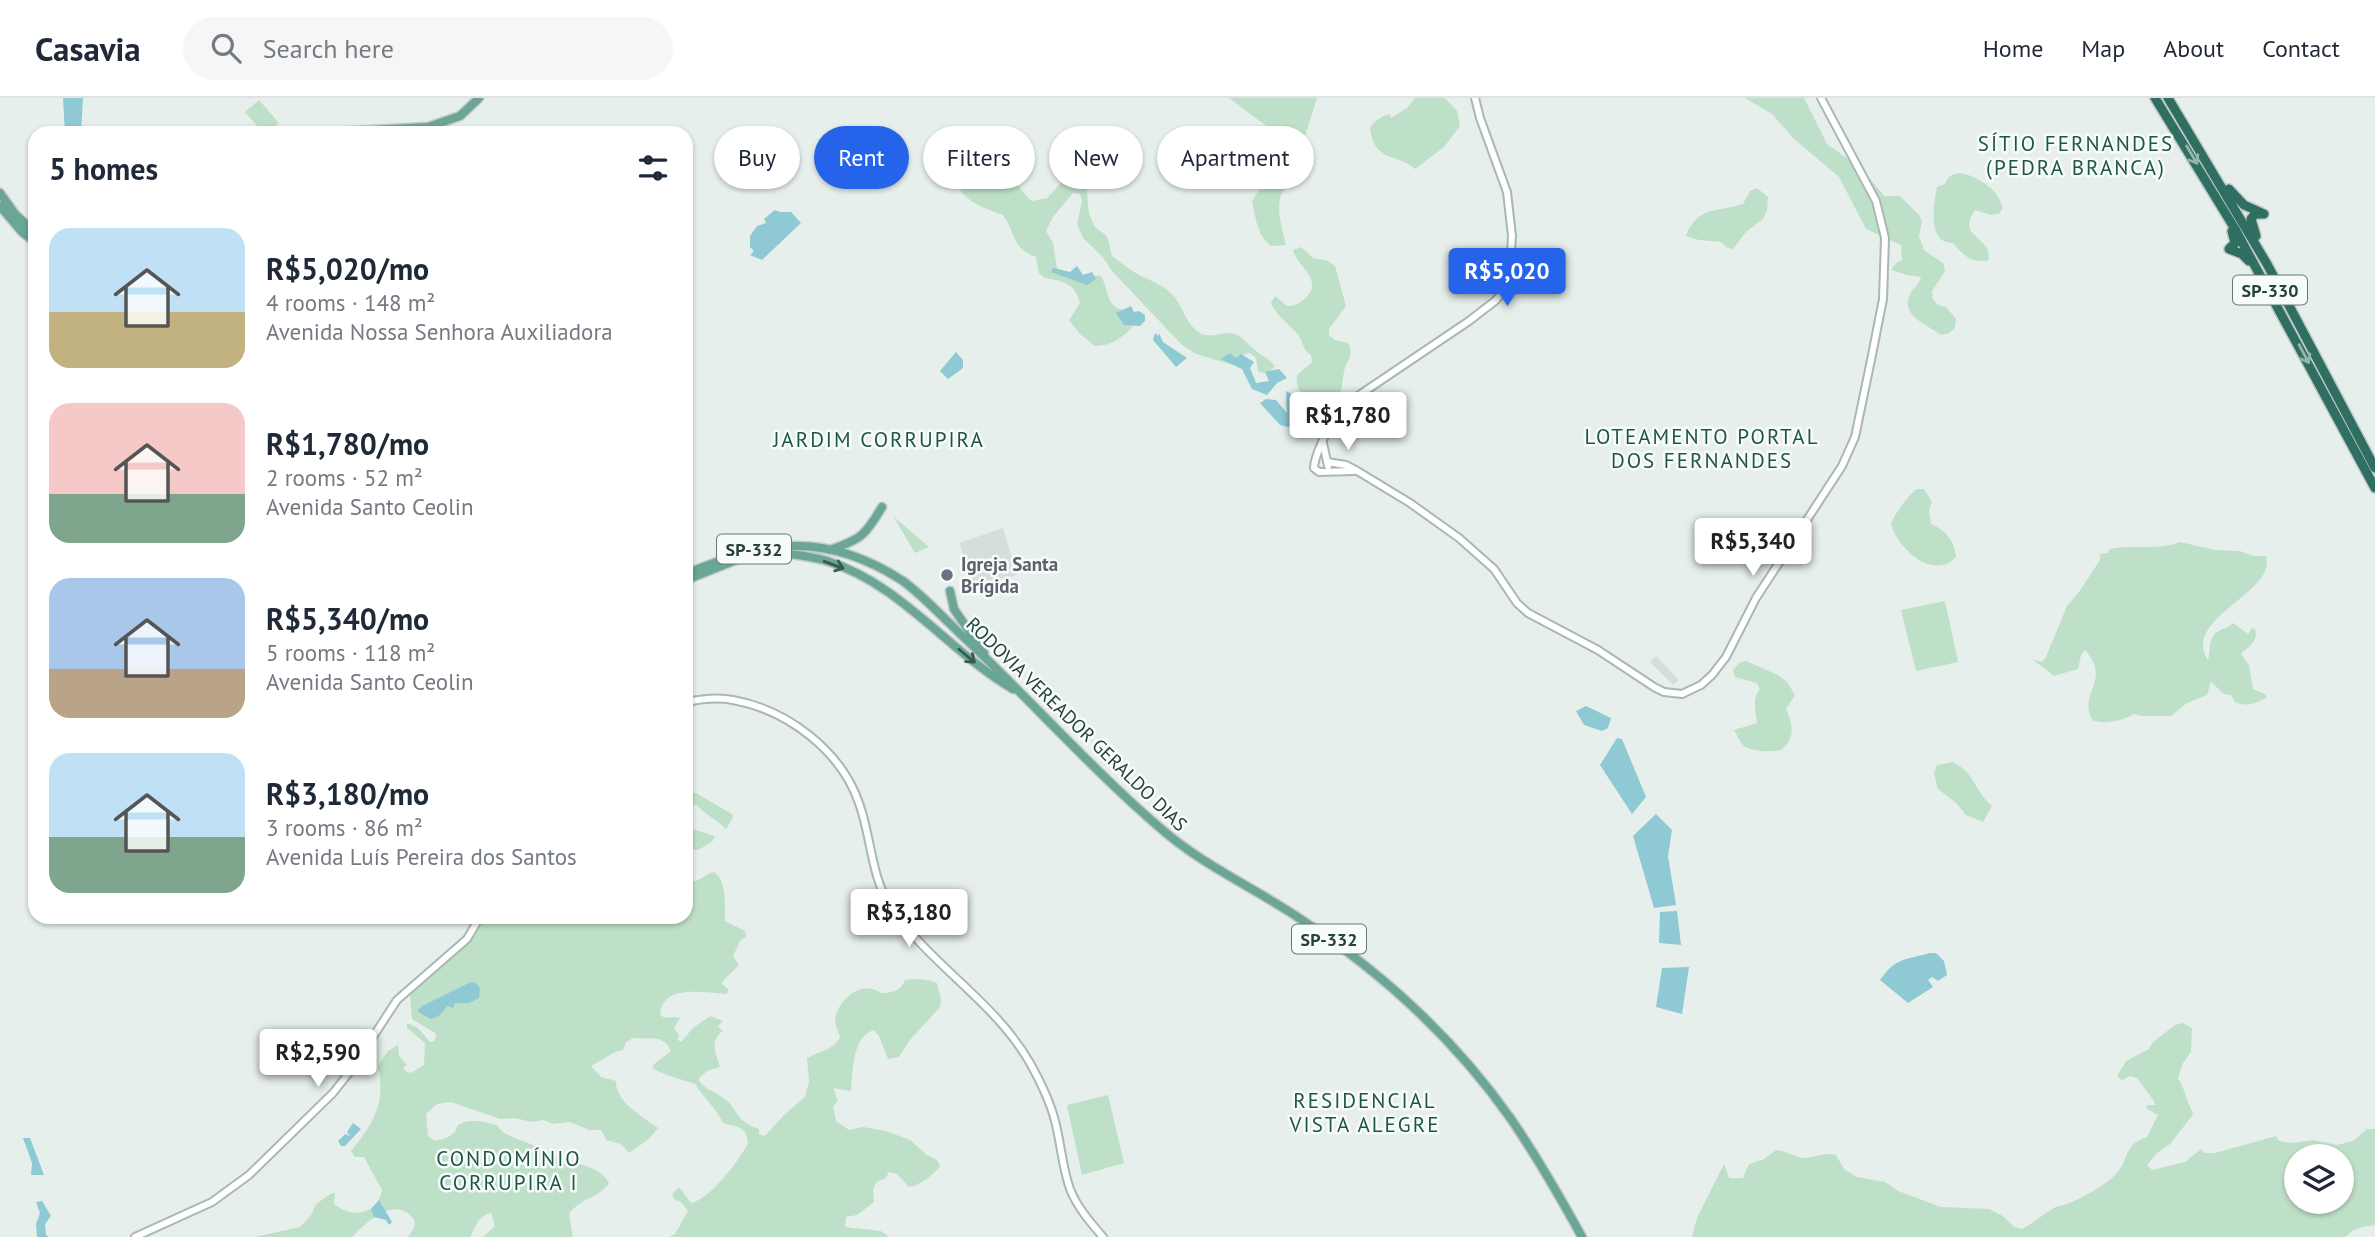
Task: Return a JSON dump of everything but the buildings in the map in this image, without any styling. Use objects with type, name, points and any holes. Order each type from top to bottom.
[{"type":"highway","name":"SP-330","points":[[2155,98],[2214,191],[2273,295],[2375,488]]},
{"type":"highway","name":"SP-330","points":[[2168,98],[2267,264],[2375,468]]},
{"type":"highway","points":[[2220,182],[2244,205],[2264,214],[2253,216],[2251,223],[2267,264]]},
{"type":"highway","points":[[2214,191],[2235,239],[2229,249],[2246,257],[2273,295]]},
{"type":"main road","points":[[431,126],[460,116],[479,98]]},
{"type":"main road","points":[[0,194],[28,226]]},
{"type":"main road","points":[[0,206],[28,237]]},
{"type":"main road","points":[[827,550],[848,545],[860,538],[882,507]]},
{"type":"main road","name":"RODOVIA VEREADOR GERALDO DIAS","points":[[693,571],[740,553],[768,547],[807,546],[875,565],[903,581],[989,661],[1139,810],[1187,851],[1324,934],[1366,967],[1439,1032],[1518,1130],[1582,1237]]},
{"type":"main road","name":"RODOVIA VEREADOR GERALDO DIAS","points":[[693,577],[741,558],[768,552],[788,549],[827,550]]},
{"type":"main road","points":[[768,552],[827,561],[888,591],[992,677],[1022,694]]},
{"type":"main road","points":[[950,591],[954,609],[989,661]]},
{"type":"street","points":[[1359,472],[1316,471],[1315,461],[1332,420],[1340,408],[1469,321],[1509,285],[1512,236],[1507,192],[1475,98]]},
{"type":"street","points":[[1315,461],[1318,458],[1346,465],[1410,503],[1465,543],[1494,569],[1524,610],[1598,650],[1654,687],[1664,692],[1682,694],[1701,685],[1726,657],[1756,598],[1842,466],[1855,437],[1871,360],[1883,299],[1885,238],[1876,201],[1821,98]]},
{"type":"street","points":[[1323,443],[1327,461],[1325,470]]},
{"type":"street","points":[[693,701],[732,699],[764,710],[809,735],[850,780],[859,802],[883,893],[901,921],[996,1015],[1016,1040],[1042,1086],[1055,1119],[1069,1187],[1077,1203],[1103,1237]]},
{"type":"street","points":[[135,1237],[212,1202],[249,1175],[333,1093],[397,1000],[467,939],[476,924]]},
{"type":"shaded area","points":[[1003,528],[1017,575],[974,585],[959,543]]},
{"type":"shaded area","points":[[1656,656],[1679,680],[1673,685],[1650,662]]},
{"type":"green space","points":[[1229,98],[1317,98],[1308,126],[1266,126]]},
{"type":"green space","points":[[1415,98],[1445,98],[1457,111],[1460,126],[1444,147],[1415,169],[1381,152],[1372,139],[1370,128],[1381,117],[1390,114],[1391,118],[1407,108]]},
{"type":"green space","points":[[1745,98],[1804,98],[1827,144],[1861,168],[1884,196],[1900,196],[1919,215],[1922,221],[1919,236],[1924,250],[1943,263],[1945,271],[1932,291],[1933,299],[1938,305],[1946,307],[1956,319],[1955,328],[1941,335],[1913,315],[1909,310],[1909,297],[1921,277],[1891,270],[1902,260],[1901,245],[1866,229],[1839,177],[1793,138],[1772,114]]},
{"type":"green space","points":[[259,100],[279,123],[275,126],[257,126],[245,112]]},
{"type":"green space","points":[[1960,173],[1987,185],[2001,201],[2003,208],[1999,214],[1991,215],[1975,210],[1969,224],[1972,232],[1988,250],[1989,260],[1968,258],[1953,243],[1939,237],[1935,230],[1937,187],[1945,184],[1951,176]]},
{"type":"green space","points":[[1757,188],[1768,197],[1767,211],[1763,219],[1746,232],[1733,249],[1721,242],[1686,236],[1696,219],[1709,212],[1743,204],[1750,191]]},
{"type":"green space","points":[[960,189],[1021,189],[1032,201],[1047,198],[1056,189],[1087,189],[1089,214],[1095,227],[1107,236],[1112,256],[1134,272],[1167,289],[1191,325],[1200,333],[1235,334],[1275,366],[1270,372],[1263,373],[1258,371],[1256,358],[1250,353],[1237,356],[1239,362],[1233,365],[1196,354],[1182,345],[1083,238],[1077,224],[1082,202],[1080,194],[1073,193],[1053,217],[1046,231],[1053,243],[1057,268],[1071,274],[1101,276],[1111,303],[1126,310],[1134,324],[1117,340],[1095,346],[1080,334],[1069,320],[1080,303],[1075,291],[1067,284],[1045,278],[1039,273],[1036,257],[1018,245],[1003,215],[971,201]]},
{"type":"green space","points":[[1261,189],[1284,189],[1280,199],[1279,214],[1286,245],[1271,246],[1263,237],[1252,202]]},
{"type":"green space","points":[[1301,247],[1313,258],[1328,261],[1335,266],[1346,306],[1329,329],[1329,335],[1335,340],[1348,343],[1351,351],[1339,396],[1332,399],[1328,393],[1316,401],[1299,389],[1297,376],[1312,362],[1311,355],[1271,303],[1275,296],[1287,306],[1294,305],[1310,293],[1311,281],[1293,250]]},
{"type":"green space","points":[[1916,489],[1924,489],[1932,502],[1929,510],[1931,524],[1945,533],[1954,546],[1956,557],[1947,564],[1927,564],[1917,558],[1900,542],[1894,532],[1891,523],[1902,504]]},
{"type":"green space","points":[[893,516],[929,547],[915,553]]},
{"type":"green space","points":[[2180,542],[2215,550],[2266,556],[2266,569],[2258,582],[2217,619],[2207,632],[2203,645],[2208,660],[2211,641],[2217,632],[2233,623],[2248,634],[2252,628],[2255,629],[2254,641],[2241,654],[2249,665],[2253,689],[2266,695],[2266,698],[2251,704],[2240,704],[2211,682],[2207,695],[2187,703],[2171,716],[2134,714],[2114,721],[2093,721],[2089,703],[2096,670],[2085,650],[2078,669],[2054,676],[2032,659],[2041,662],[2045,659],[2067,606],[2100,560],[2100,554],[2108,553],[2110,549],[2163,546]]},
{"type":"green space","points":[[1945,601],[1958,662],[1916,671],[1901,610]]},
{"type":"green space","points":[[1746,661],[1778,675],[1787,682],[1795,695],[1786,709],[1791,736],[1781,750],[1762,751],[1748,748],[1742,744],[1734,730],[1757,723],[1755,701],[1760,689],[1757,683],[1735,677],[1733,670],[1739,663]]},
{"type":"green space","points":[[1953,762],[1966,771],[1992,806],[1983,822],[1966,815],[1938,789],[1934,773],[1937,765]]},
{"type":"green space","points":[[693,793],[732,814],[733,818],[726,829],[693,805]]},
{"type":"green space","points":[[693,829],[715,836],[712,842],[698,850],[693,850]]},
{"type":"green space","points":[[714,872],[721,881],[725,921],[745,931],[746,937],[740,941],[733,956],[739,965],[721,983],[728,989],[727,994],[676,994],[668,998],[660,1015],[665,1018],[680,1018],[674,1028],[681,1042],[693,1028],[710,1016],[723,1021],[718,1026],[723,1031],[715,1043],[720,1067],[707,1071],[699,1081],[727,1101],[745,1122],[759,1129],[759,1134],[765,1136],[805,1097],[809,1082],[807,1058],[829,1048],[840,1038],[835,1018],[848,996],[868,988],[881,993],[892,992],[899,989],[905,980],[921,979],[937,983],[940,1007],[910,1040],[899,1057],[888,1059],[874,1030],[861,1039],[853,1065],[851,1091],[833,1088],[838,1101],[833,1106],[836,1121],[849,1130],[863,1127],[886,1131],[910,1140],[937,1160],[940,1166],[926,1179],[909,1187],[897,1174],[889,1172],[885,1179],[877,1181],[873,1189],[874,1202],[857,1215],[846,1217],[845,1227],[881,1231],[889,1237],[669,1237],[675,1234],[688,1211],[672,1194],[679,1187],[691,1203],[706,1195],[738,1159],[748,1143],[747,1137],[743,1130],[723,1123],[695,1084],[652,1068],[671,1051],[668,1045],[655,1038],[633,1038],[626,1042],[623,1050],[591,1066],[601,1077],[616,1081],[620,1096],[625,1102],[658,1128],[649,1139],[629,1153],[621,1144],[606,1140],[601,1130],[589,1130],[570,1122],[553,1124],[544,1120],[531,1122],[515,1118],[500,1119],[451,1102],[437,1104],[426,1114],[428,1136],[435,1141],[449,1136],[463,1123],[473,1121],[497,1125],[510,1136],[588,1167],[605,1177],[609,1183],[605,1188],[569,1214],[573,1237],[483,1237],[495,1226],[491,1213],[480,1219],[470,1237],[408,1237],[415,1221],[407,1213],[391,1210],[374,1218],[352,1237],[254,1237],[300,1227],[311,1215],[316,1204],[332,1193],[335,1193],[334,1204],[349,1212],[363,1212],[375,1205],[382,1190],[364,1157],[355,1157],[351,1151],[376,1112],[380,1091],[378,1066],[388,1051],[398,1045],[399,1056],[407,1065],[403,1068],[405,1071],[411,1073],[424,1065],[425,1043],[407,1028],[407,1023],[418,1028],[430,1042],[436,1037],[435,1033],[412,1019],[410,995],[472,939],[482,924],[693,924],[693,881]]},
{"type":"green space","points":[[2183,1023],[2192,1028],[2191,1052],[2183,1063],[2178,1078],[2193,1113],[2170,1144],[2157,1153],[2147,1165],[2152,1170],[2185,1162],[2201,1149],[2205,1153],[2215,1153],[2276,1136],[2279,1141],[2291,1143],[2313,1140],[2332,1144],[2284,1144],[2284,1214],[2354,1214],[2354,1144],[2341,1144],[2353,1141],[2367,1129],[2375,1129],[2375,1225],[2355,1229],[2346,1237],[1692,1237],[1697,1218],[1724,1164],[1729,1178],[1743,1178],[1749,1164],[1764,1159],[1776,1150],[1802,1158],[1836,1155],[1844,1169],[1857,1177],[1885,1182],[1898,1191],[1941,1207],[1989,1209],[2003,1216],[2014,1227],[2022,1229],[2054,1208],[2075,1201],[2109,1180],[2119,1171],[2133,1144],[2147,1137],[2158,1115],[2146,1108],[2148,1105],[2155,1105],[2154,1101],[2137,1078],[2130,1076],[2122,1080],[2117,1076],[2126,1061],[2149,1049],[2153,1042],[2175,1025]]},
{"type":"green space","points":[[1108,1095],[1124,1163],[1082,1175],[1067,1105]]},
{"type":"water","points":[[63,98],[83,98],[81,126],[65,126]]},
{"type":"water","points":[[775,210],[791,212],[801,223],[762,260],[750,255],[754,251],[750,247],[750,236],[757,226],[766,223],[764,219]]},
{"type":"water","points":[[1077,266],[1083,275],[1092,272],[1096,279],[1087,285],[1051,272],[1053,268],[1070,272]]},
{"type":"water","points":[[1131,306],[1134,312],[1139,311],[1145,315],[1145,321],[1140,326],[1124,325],[1116,313]]},
{"type":"water","points":[[1155,333],[1158,336],[1159,333],[1163,342],[1187,358],[1176,367],[1153,340]]},
{"type":"water","points":[[956,352],[963,360],[963,368],[948,379],[940,371]]},
{"type":"water","points":[[1230,353],[1236,358],[1241,354],[1254,362],[1250,368],[1256,383],[1269,381],[1265,372],[1279,369],[1287,378],[1277,383],[1267,395],[1252,389],[1242,369],[1221,359]]},
{"type":"water","points":[[1286,391],[1294,395],[1297,402],[1319,402],[1324,412],[1303,435],[1298,436],[1292,428],[1280,425],[1260,403],[1266,399],[1276,400],[1287,413]]},
{"type":"water","points":[[1586,706],[1611,718],[1608,728],[1602,731],[1584,725],[1576,711]]},
{"type":"water","points":[[1617,738],[1622,739],[1646,797],[1632,814],[1600,765]]},
{"type":"water","points":[[1656,814],[1672,830],[1668,856],[1676,905],[1654,908],[1633,836]]},
{"type":"water","points":[[1677,911],[1681,945],[1659,943],[1660,912]]},
{"type":"water","points":[[1936,953],[1944,961],[1947,975],[1938,981],[1932,977],[1928,980],[1933,987],[1908,1003],[1880,980],[1897,963]]},
{"type":"water","points":[[1689,967],[1682,1014],[1656,1007],[1662,968]]},
{"type":"water","points":[[471,982],[480,988],[479,998],[469,1003],[455,1003],[453,1008],[447,1006],[440,1015],[430,1019],[417,1011],[422,1006]]},
{"type":"water","points":[[353,1123],[361,1129],[345,1146],[341,1146],[338,1141],[345,1134],[350,1136],[347,1132]]},
{"type":"water","points":[[23,1138],[30,1138],[44,1175],[31,1175],[32,1163]]},
{"type":"water","points":[[379,1200],[392,1222],[389,1225],[386,1220],[374,1217],[371,1209]]},
{"type":"water","points":[[42,1201],[51,1216],[45,1224],[46,1235],[49,1237],[37,1237],[36,1224],[40,1213],[36,1202]]},
{"type":"place","name":"Igreja Santa Brígida","points":[[947,575]]},
{"type":"district","name":"SÍTIO FERNANDES (PEDRA BRANCA)","points":[[2076,155]]},
{"type":"district","name":"JARDIM CORRUPIRA","points":[[879,439]]},
{"type":"district","name":"LOTEAMENTO PORTAL DOS FERNANDES","points":[[1702,448]]},
{"type":"district","name":"RESIDENCIAL VISTA ALEGRE","points":[[1365,1112]]},
{"type":"district","name":"CONDOMÍNIO CORRUPIRA I","points":[[509,1170]]}]
